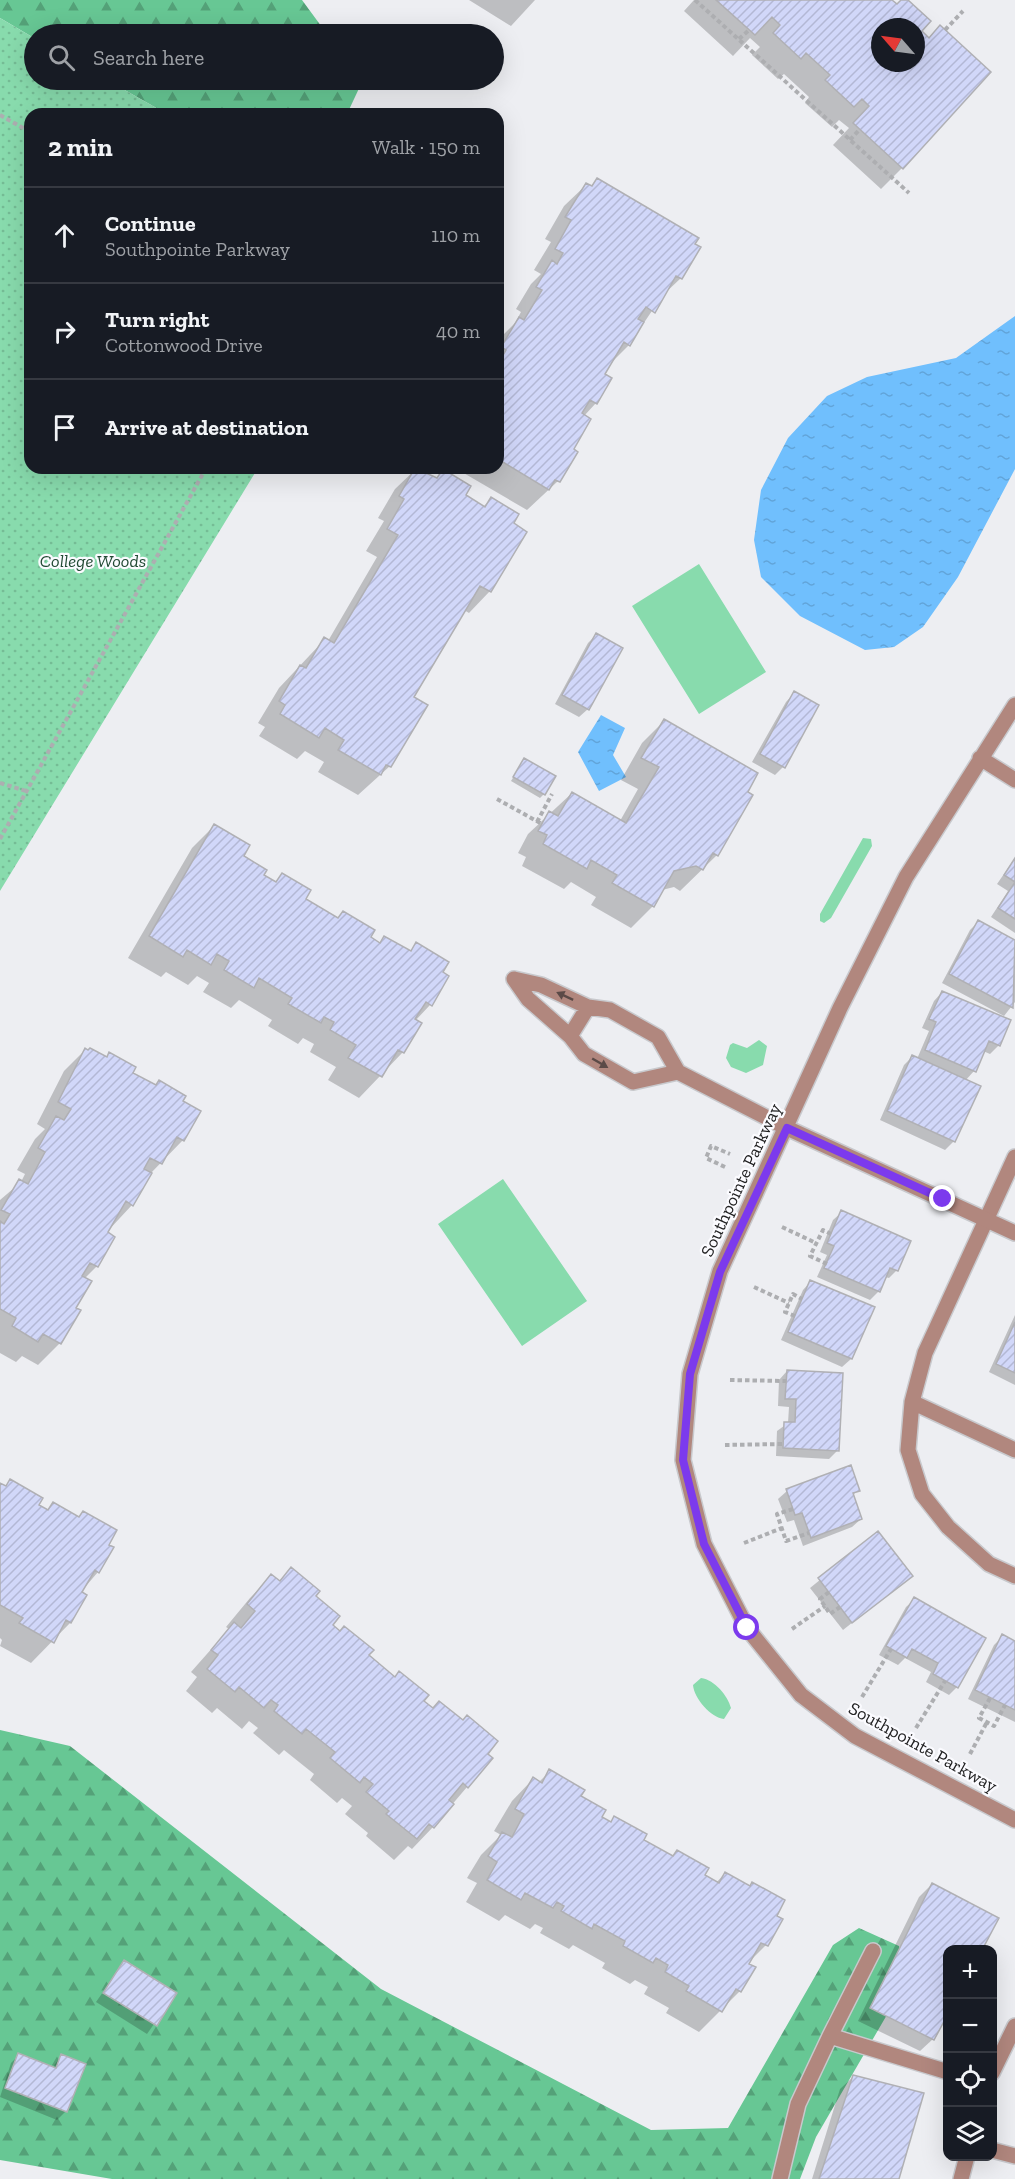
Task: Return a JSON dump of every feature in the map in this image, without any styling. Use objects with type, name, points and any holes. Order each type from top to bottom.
[{"type":"street","name":"Southpointe Parkway","points":[[1015,705],[906,876],[840,1008],[720,1272],[690,1374],[683,1460],[704,1544],[747,1628],[801,1695],[855,1736],[1015,1820]]},
{"type":"street","points":[[980,758],[1015,780]]},
{"type":"street","points":[[678,1072],[633,1082],[584,1054],[570,1036],[528,999],[514,979],[542,985],[588,1007],[609,1010],[658,1037],[678,1072],[787,1128],[1015,1233]]},
{"type":"street","points":[[570,1036],[588,1007]]},
{"type":"street","points":[[1015,1157],[925,1353],[912,1402],[908,1450],[922,1494],[948,1527],[989,1564],[1015,1576]]},
{"type":"street","points":[[912,1402],[1015,1450]]},
{"type":"street","points":[[780,2179],[798,2104],[873,1951]]},
{"type":"street","points":[[997,2064],[1015,2026]]},
{"type":"street","points":[[830,2037],[943,2071]]},
{"type":"street","points":[[997,2151],[1015,2156]]},
{"type":"street","points":[[961,2179],[966,2161]]},
{"type":"path","points":[[695,0],[909,193]]},
{"type":"path","points":[[945,30],[963,11]]},
{"type":"path","points":[[739,39],[749,30]]},
{"type":"path","points":[[0,115],[24,129]]},
{"type":"path","points":[[850,140],[860,129]]},
{"type":"path","points":[[0,839],[203,474]]},
{"type":"path","points":[[0,783],[26,791]]},
{"type":"path","points":[[497,799],[539,823],[552,794]]},
{"type":"path","points":[[725,1167],[706,1158],[711,1146],[730,1154]]},
{"type":"path","points":[[782,1227],[816,1243]]},
{"type":"path","points":[[827,1264],[810,1256],[823,1230],[831,1234]]},
{"type":"path","points":[[754,1287],[789,1303]]},
{"type":"path","points":[[795,1316],[785,1312],[793,1294],[802,1299]]},
{"type":"path","points":[[730,1380],[786,1381]]},
{"type":"path","points":[[725,1445],[783,1444]]},
{"type":"path","points":[[793,1509],[777,1514],[786,1541],[809,1533]]},
{"type":"path","points":[[744,1543],[782,1528]]},
{"type":"path","points":[[829,1592],[820,1599],[830,1614],[840,1607]]},
{"type":"path","points":[[792,1629],[825,1606]]},
{"type":"path","points":[[862,1696],[891,1648]]},
{"type":"path","points":[[916,1728],[945,1680]]},
{"type":"path","points":[[990,1698],[979,1718],[994,1726],[1005,1705]]},
{"type":"path","points":[[970,1754],[987,1722]]},
{"type":"green space","points":[[0,0],[302,0],[320,24],[24,24],[24,32],[0,18]]},
{"type":"green space","name":"College Woods","points":[[0,18],[24,32],[24,90],[125,90],[156,108],[24,108],[24,474],[254,474],[0,891]]},
{"type":"green space","points":[[125,90],[358,90],[350,108],[156,108]]},
{"type":"green space","points":[[699,564],[766,672],[699,714],[632,606]]},
{"type":"green space","points":[[863,838],[871,839],[872,846],[831,918],[824,923],[820,921],[820,914]]},
{"type":"green space","points":[[759,1040],[767,1046],[763,1065],[746,1073],[731,1067],[726,1058],[730,1045],[733,1043],[747,1048]]},
{"type":"green space","points":[[503,1179],[587,1301],[522,1346],[438,1224]]},
{"type":"green space","points":[[701,1678],[716,1685],[727,1699],[731,1708],[724,1719],[709,1711],[696,1696],[693,1685]]},
{"type":"green space","points":[[0,1730],[70,1746],[381,1989],[651,2130],[728,2128],[833,1945],[859,1928],[899,1946],[906,1982],[816,2137],[800,2179],[112,2179],[0,2160]]},
{"type":"water","points":[[1015,316],[1015,469],[958,577],[923,627],[894,647],[865,650],[800,616],[761,577],[754,540],[761,490],[788,438],[827,396],[867,377],[956,358]]},
{"type":"water","points":[[601,715],[625,728],[613,755],[626,777],[599,791],[578,752]]},
{"type":"building","points":[[716,0],[892,0],[897,4],[901,0],[908,0],[931,21],[925,28],[925,18],[871,18],[871,72],[925,72],[925,34],[929,38],[940,25],[991,72],[903,169],[853,123],[869,106],[862,99],[854,107],[825,80],[830,75],[806,53],[801,59],[773,33],[780,25],[772,17],[755,35]]},
{"type":"building","points":[[597,178],[699,238],[695,244],[701,247],[682,279],[676,276],[655,313],[646,307],[638,319],[644,322],[630,346],[624,342],[605,374],[612,378],[597,404],[590,400],[582,413],[591,419],[574,449],[578,452],[560,482],[555,480],[549,490],[504,463],[504,354],[506,350],[504,342],[519,317],[524,320],[542,290],[536,287],[552,260],[557,264],[563,253],[555,249],[571,220],[565,217],[586,183],[592,186]]},
{"type":"building","points":[[412,474],[428,474],[437,478],[440,474],[451,474],[471,486],[466,495],[485,507],[491,497],[519,514],[514,523],[527,532],[491,592],[480,586],[414,697],[428,705],[391,767],[386,765],[381,775],[338,750],[344,740],[325,728],[319,738],[280,714],[285,705],[279,701],[300,665],[306,668],[324,637],[334,643],[398,535],[387,529],[404,499],[399,496]]},
{"type":"building","points":[[596,633],[623,648],[589,710],[562,695]]},
{"type":"building","points":[[794,691],[819,705],[785,768],[760,754]]},
{"type":"building","points":[[664,719],[758,773],[748,792],[753,795],[718,856],[713,853],[703,870],[696,866],[674,871],[654,907],[612,883],[617,875],[591,860],[587,869],[543,844],[547,835],[538,831],[549,811],[558,816],[572,792],[626,823],[659,767],[641,758]]},
{"type":"building","points":[[524,758],[556,776],[545,795],[513,777]]},
{"type":"building","points":[[214,824],[250,845],[244,856],[267,870],[264,875],[276,882],[282,873],[311,890],[306,899],[338,918],[343,911],[375,930],[371,937],[380,943],[384,936],[411,951],[416,942],[449,962],[443,972],[449,976],[432,1006],[426,1002],[415,1019],[422,1023],[404,1053],[398,1050],[382,1077],[348,1058],[356,1045],[330,1030],[334,1022],[324,1017],[321,1023],[288,1004],[292,998],[259,978],[254,988],[224,970],[229,961],[217,954],[211,965],[187,950],[183,957],[149,936]]},
{"type":"building","points":[[1015,858],[1015,882],[1004,875]]},
{"type":"building","points":[[1015,882],[1015,919],[998,908]]},
{"type":"building","points":[[978,920],[1015,940],[1013,1008],[949,974]]},
{"type":"building","points":[[942,991],[1011,1020],[1000,1046],[989,1041],[976,1072],[925,1050],[936,1022],[929,1019]]},
{"type":"building","points":[[85,1048],[88,1050],[90,1048],[107,1057],[109,1052],[136,1067],[133,1073],[156,1085],[159,1080],[186,1096],[183,1101],[201,1111],[184,1141],[177,1137],[162,1164],[150,1158],[144,1169],[152,1173],[133,1206],[126,1201],[108,1232],[115,1237],[98,1267],[90,1263],[82,1276],[92,1281],[76,1308],[81,1310],[61,1344],[43,1334],[38,1342],[12,1326],[16,1318],[0,1309],[0,1221],[4,1224],[10,1214],[1,1210],[19,1179],[28,1184],[45,1152],[38,1148],[56,1116],[64,1120],[71,1109],[58,1102]]},
{"type":"building","points":[[912,1055],[981,1086],[955,1142],[887,1111]]},
{"type":"building","points":[[841,1210],[911,1241],[898,1271],[890,1268],[880,1292],[824,1268],[834,1246],[827,1243]]},
{"type":"building","points":[[810,1280],[875,1307],[852,1359],[788,1332]]},
{"type":"building","points":[[1015,1322],[1015,1373],[996,1364]]},
{"type":"building","points":[[787,1370],[843,1373],[839,1451],[783,1448],[784,1422],[795,1422],[796,1399],[785,1399]]},
{"type":"building","points":[[851,1465],[860,1491],[853,1493],[862,1519],[811,1538],[802,1513],[795,1515],[786,1489]]},
{"type":"building","points":[[10,1479],[43,1498],[39,1505],[48,1510],[53,1502],[79,1517],[83,1511],[117,1530],[109,1545],[114,1547],[99,1573],[95,1570],[82,1592],[87,1595],[71,1623],[66,1620],[54,1643],[19,1623],[23,1618],[0,1605],[0,1483],[6,1486]]},
{"type":"building","points":[[878,1531],[913,1576],[852,1623],[818,1578]]},
{"type":"building","points":[[291,1567],[320,1591],[316,1596],[340,1616],[333,1625],[340,1631],[344,1626],[374,1650],[369,1655],[395,1677],[399,1671],[429,1695],[424,1701],[433,1708],[439,1701],[463,1720],[467,1715],[498,1741],[488,1754],[493,1758],[468,1788],[463,1783],[449,1800],[454,1804],[434,1828],[429,1824],[417,1839],[386,1814],[389,1811],[366,1792],[373,1784],[364,1777],[360,1783],[330,1758],[335,1752],[306,1729],[302,1734],[274,1711],[278,1705],[271,1700],[264,1708],[239,1687],[235,1692],[207,1669],[218,1655],[211,1650],[234,1622],[241,1628],[255,1611],[247,1604],[271,1574],[280,1581]]},
{"type":"building","points":[[914,1597],[986,1638],[958,1688],[933,1674],[938,1663],[912,1649],[907,1658],[886,1646]]},
{"type":"building","points":[[1002,1634],[1015,1641],[1015,1710],[975,1690]]},
{"type":"building","points":[[549,1769],[585,1790],[581,1796],[606,1810],[602,1817],[611,1822],[614,1816],[647,1834],[644,1840],[673,1856],[677,1850],[709,1868],[705,1875],[719,1883],[725,1872],[750,1886],[752,1882],[785,1900],[777,1916],[783,1919],[768,1946],[761,1943],[749,1964],[756,1967],[741,1992],[736,1989],[722,2012],[686,1991],[689,1986],[665,1972],[668,1965],[656,1958],[653,1963],[623,1946],[625,1941],[594,1924],[592,1929],[561,1911],[564,1906],[557,1902],[553,1908],[525,1893],[521,1900],[487,1880],[497,1862],[488,1856],[502,1832],[512,1837],[524,1814],[515,1809],[533,1777],[542,1783]]},
{"type":"building","points":[[932,1883],[999,1918],[985,1945],[943,1945],[943,2023],[934,2040],[870,2008]]},
{"type":"building","points":[[124,1960],[177,1993],[157,2026],[103,1993]]},
{"type":"building","points":[[18,2053],[56,2068],[61,2054],[86,2064],[67,2112],[5,2088]]},
{"type":"building","points":[[853,2075],[924,2093],[899,2179],[819,2179]]},
{"type":"route","points":[[747,1628],[704,1544],[683,1460],[690,1374],[720,1272],[787,1128],[943,1199]]}]
